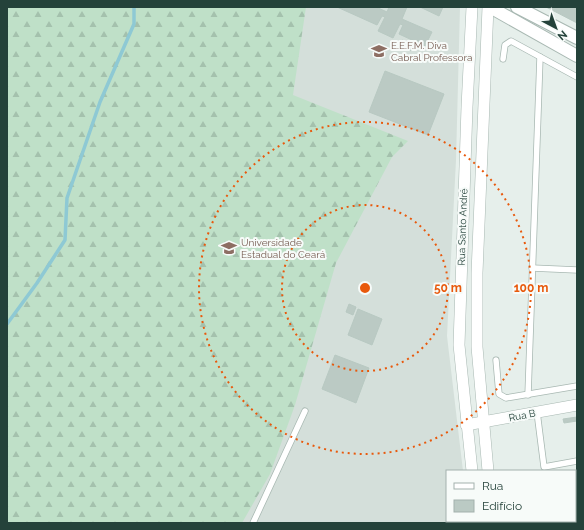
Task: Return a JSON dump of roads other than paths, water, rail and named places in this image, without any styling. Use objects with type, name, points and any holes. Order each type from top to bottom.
[{"type":"street","name":"Rua Santo André","points":[[472,7],[460,278],[459,345],[472,470]]},
{"type":"street","name":"Rua Santo André","points":[[488,470],[477,346],[477,280],[489,7]]},
{"type":"street","points":[[489,7],[577,56]]},
{"type":"street","points":[[517,7],[577,38]]},
{"type":"street","name":"Rua B","points":[[466,424],[484,423],[577,405]]},
{"type":"lane","points":[[503,60],[505,45],[511,41],[577,77]]},
{"type":"lane","points":[[528,395],[540,57]]},
{"type":"lane","points":[[532,268],[577,270]]},
{"type":"lane","points":[[496,360],[499,394],[502,397],[506,398],[528,395],[577,386]]},
{"type":"lane","points":[[253,523],[305,411]]},
{"type":"lane","points":[[537,412],[544,469],[577,461]]},
{"type":"waterway","points":[[7,324],[37,283],[65,240],[67,198],[100,102],[134,24],[134,7]]},
{"type":"place","name":"E.E.F.M. Diva Cabral Professora","points":[[379,51]]},
{"type":"place","name":"Universidade Estadual do Ceará","points":[[229,248]]}]
